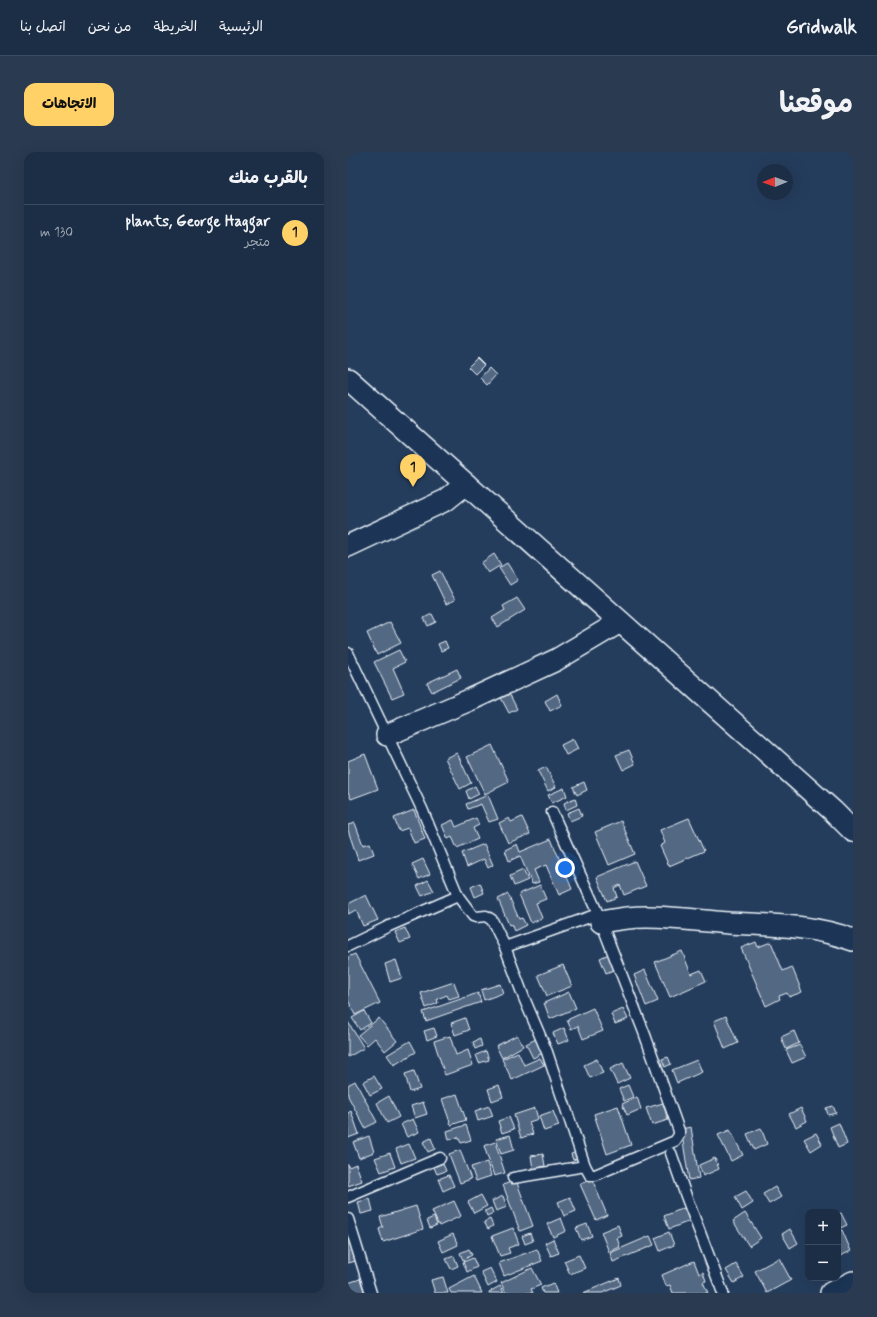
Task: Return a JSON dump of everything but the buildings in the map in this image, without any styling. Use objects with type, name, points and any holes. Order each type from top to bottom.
[{"type":"street","points":[[348,379],[833,811],[853,831]]},
{"type":"street","points":[[348,546],[446,500],[466,484]]},
{"type":"street","points":[[387,735],[472,699],[556,660],[620,622]]},
{"type":"street","points":[[600,918],[647,917],[807,929],[832,932],[853,940]]},
{"type":"street","points":[[831,1293],[853,1282]]},
{"type":"lane","points":[[348,653],[422,809],[458,896],[473,916],[486,916],[492,920],[505,946],[546,1052],[585,1166],[590,1175],[595,1175],[675,1141],[679,1135],[645,1035],[600,918],[552,812]]},
{"type":"lane","points":[[348,946],[389,926],[458,896]]},
{"type":"lane","points":[[505,946],[600,918]]},
{"type":"lane","points":[[671,1152],[723,1293]]},
{"type":"lane","points":[[348,1197],[440,1158]]},
{"type":"lane","points":[[513,1178],[585,1166]]},
{"type":"lane","points":[[348,1219],[371,1293]]},
{"type":"place","name":"plants, George Haggar","points":[[413,487]]}]
